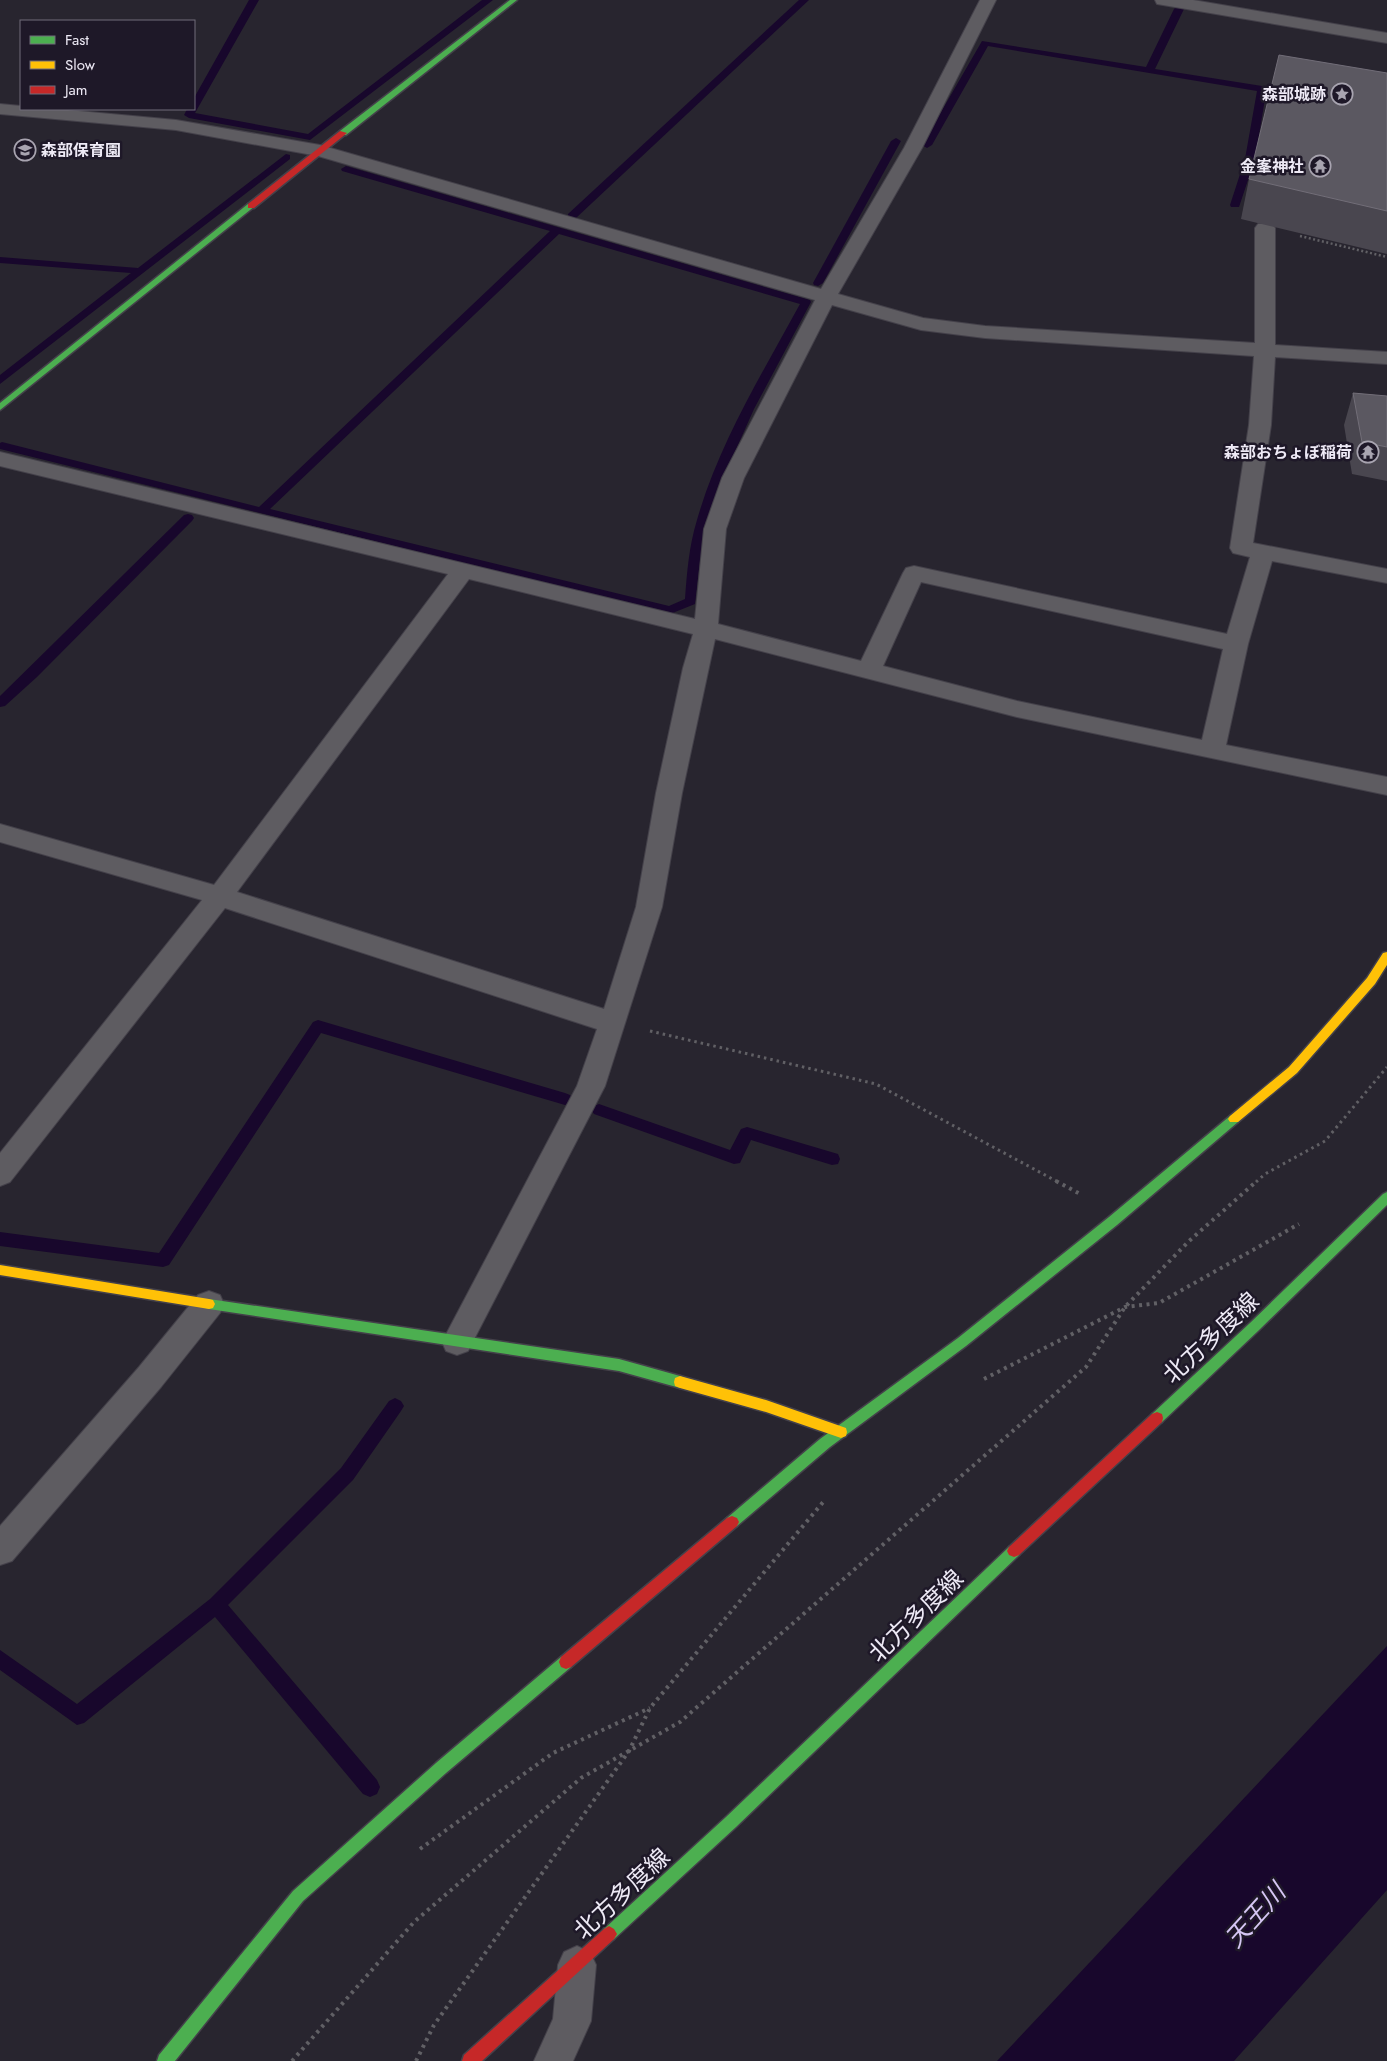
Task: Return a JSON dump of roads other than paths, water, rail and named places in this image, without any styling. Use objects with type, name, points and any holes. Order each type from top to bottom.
[{"type":"street","points":[[0,407],[320,151],[514,0]]},
{"type":"street","points":[[458,1342],[591,1086],[613,1023],[649,907],[669,793],[695,668],[706,629],[715,529],[733,478],[827,296],[913,148],[988,0]]},
{"type":"street","points":[[1163,0],[1387,38]]},
{"type":"street","points":[[0,109],[176,125],[320,151],[921,324],[985,332],[1265,352],[1387,358]]},
{"type":"street","points":[[1265,228],[1263,270],[1265,352],[1262,408],[1240,548],[1387,576]]},
{"type":"street","points":[[0,459],[462,572],[706,629],[1017,709],[1212,752],[1387,786]]},
{"type":"street","points":[[1212,752],[1236,644],[1263,553]]},
{"type":"street","points":[[0,1174],[220,896],[462,572]]},
{"type":"street","points":[[869,670],[914,573],[1236,644]]},
{"type":"street","points":[[0,833],[220,896],[613,1023]]},
{"type":"street","points":[[165,2061],[298,1896],[441,1768],[841,1432],[962,1342],[1120,1215],[1293,1070],[1371,981],[1387,956]]},
{"type":"street","name":"北方多度線","points":[[470,2061],[731,1822],[982,1581],[1254,1328],[1387,1197]]},
{"type":"street","points":[[0,1270],[209,1304],[619,1365],[766,1406],[841,1432]]},
{"type":"street","points":[[0,1550],[150,1377],[209,1304]]},
{"type":"street","points":[[553,2061],[572,2021],[577,1964]]},
{"type":"water","name":"天王川","points":[[1387,1646],[1387,1890],[1234,2061],[997,2061]]},
{"type":"waterway","points":[[195,104],[254,0]]},
{"type":"waterway","points":[[192,110],[189,115],[310,137],[488,0]]},
{"type":"waterway","points":[[572,216],[804,0]]},
{"type":"waterway","points":[[1149,70],[1179,9]]},
{"type":"waterway","points":[[927,145],[985,43],[1262,89]]},
{"type":"waterway","points":[[1235,205],[1250,159],[1262,89]]},
{"type":"waterway","points":[[1262,89],[1289,94]]},
{"type":"waterway","points":[[818,283],[896,141]]},
{"type":"waterway","points":[[0,381],[286,157]]},
{"type":"waterway","points":[[346,169],[557,230]]},
{"type":"waterway","points":[[261,511],[670,610],[691,601],[694,561],[702,521],[715,483],[748,409],[806,302],[557,230]]},
{"type":"waterway","points":[[261,511],[557,230]]},
{"type":"waterway","points":[[0,260],[140,271]]},
{"type":"waterway","points":[[2,446],[261,511]]},
{"type":"waterway","points":[[0,703],[32,674],[188,518]]},
{"type":"waterway","points":[[0,1239],[163,1260],[318,1026],[565,1099]]},
{"type":"waterway","points":[[599,1110],[734,1158],[747,1133],[832,1159]]},
{"type":"waterway","points":[[216,1605],[347,1474],[395,1406]]},
{"type":"waterway","points":[[0,1659],[77,1716],[216,1605]]},
{"type":"waterway","points":[[216,1605],[370,1787]]},
{"type":"place","name":"森部城跡","points":[[1342,94]]},
{"type":"place","name":"森部保育園","points":[[25,150]]},
{"type":"place","name":"金峯神社","points":[[1320,166]]},
{"type":"place","name":"森部おちょぼ稲荷","points":[[1368,452]]}]
